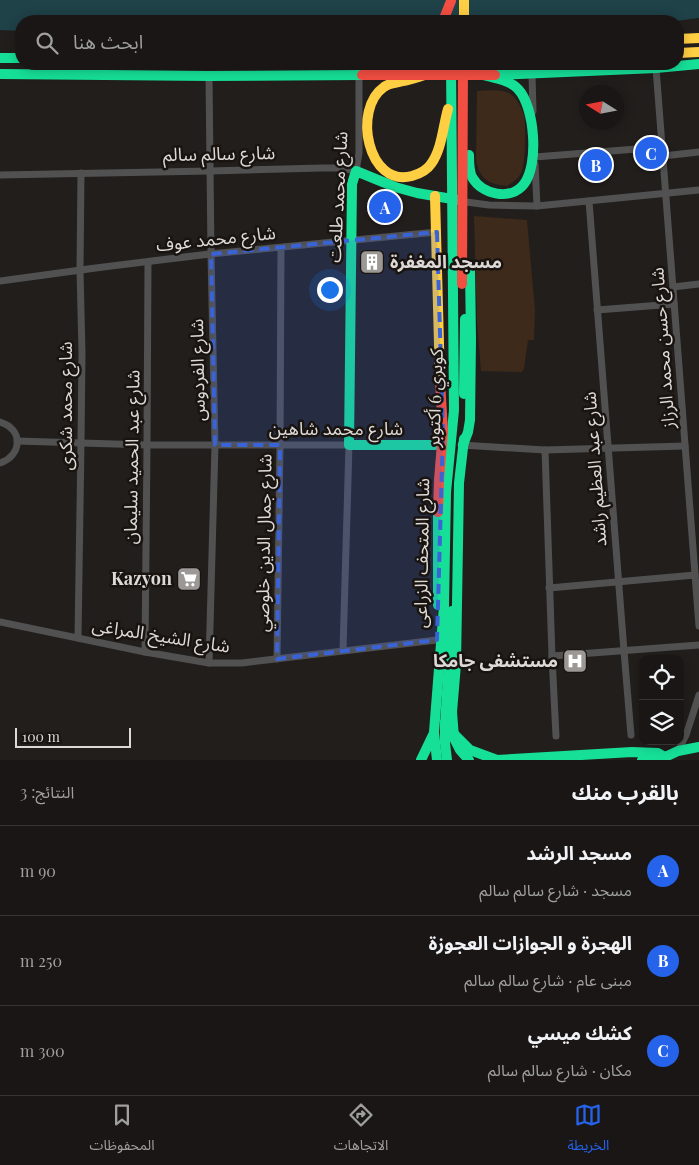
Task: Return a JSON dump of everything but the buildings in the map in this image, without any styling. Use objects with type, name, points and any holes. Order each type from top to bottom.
[{"type":"main road","points":[[445,15],[451,0]]},
{"type":"main road","points":[[451,0],[451,15]]},
{"type":"main road","points":[[464,2],[464,15]]},
{"type":"main road","points":[[464,2],[470,15]]},
{"type":"main road","points":[[684,39],[699,38]]},
{"type":"main road","points":[[684,53],[699,52]]},
{"type":"main road","points":[[0,58],[15,58]]},
{"type":"main road","points":[[684,65],[699,64]]},
{"type":"main road","name":"كوبري 6 أكتوبر","points":[[447,760],[445,722],[451,640],[454,478],[462,417],[462,140],[453,70]]},
{"type":"main road","name":"كوبري 6 أكتوبر","points":[[434,732],[444,606],[446,478],[454,410],[452,122],[462,70]]},
{"type":"main road","points":[[0,74],[359,76],[532,74],[615,70]]},
{"type":"main road","points":[[425,75],[384,86],[370,106],[367,118],[367,131],[373,155],[382,169],[396,176],[404,177],[413,176],[427,168],[436,154],[457,97]]},
{"type":"main road","points":[[457,97],[466,112],[472,176],[478,185],[486,191],[495,194],[506,194],[515,191],[523,185],[529,176],[533,162],[530,117],[523,94],[516,87],[483,75]]},
{"type":"main road","points":[[443,431],[447,414],[446,161],[452,122]]},
{"type":"main road","points":[[462,140],[466,155],[470,202],[471,340],[470,420],[463,445]]},
{"type":"main road","name":"شارع سالم سالم","points":[[356,171],[395,187],[466,202]]},
{"type":"main road","name":"شارع محمد طلعت","points":[[349,445],[352,184],[356,171]]},
{"type":"main road","name":"شارع المتحف الزراعى","points":[[428,760],[432,750],[434,709],[438,599],[439,480],[443,431],[435,196]]},
{"type":"main road","name":"شارع المتحف الزراعى","points":[[466,202],[463,445],[460,483],[456,664],[452,712],[454,738],[460,750],[469,760]]},
{"type":"main road","name":"شارع محمد شاهين","points":[[349,445],[442,444]]},
{"type":"main road","points":[[434,709],[442,715],[452,712]]},
{"type":"main road","points":[[445,722],[470,750],[497,760],[617,752],[658,753],[665,757]]},
{"type":"main road","points":[[421,760],[434,732]]},
{"type":"main road","points":[[434,732],[436,760]]},
{"type":"main road","points":[[642,760],[665,757],[699,747]]},
{"type":"street","name":"شارع حسن محمد الرزاز","points":[[656,70],[685,446],[696,553],[695,575],[699,626]]},
{"type":"street","points":[[532,74],[533,162],[537,206]]},
{"type":"street","name":"شارع الفردوس","points":[[209,76],[215,446],[209,663]]},
{"type":"street","name":"شارع محمد طلعت","points":[[356,171],[359,154],[359,76]]},
{"type":"street","points":[[533,162],[662,147]]},
{"type":"street","points":[[663,156],[699,152]]},
{"type":"street","name":"شارع سالم سالم","points":[[0,175],[322,168],[340,168],[356,171]]},
{"type":"street","name":"شارع محمد شكرى","points":[[78,638],[82,353],[80,270],[81,173]]},
{"type":"street","points":[[466,202],[489,206],[537,206],[699,190]]},
{"type":"street","name":"شارع عبد العظيم راشد","points":[[589,201],[631,735]]},
{"type":"street","name":"شارع محمد عوف","points":[[0,281],[211,254],[436,232]]},
{"type":"street","name":"شارع جمال الدين خلوصي","points":[[277,659],[281,248]]},
{"type":"street","name":"شارع عبد الحميد سليمان","points":[[144,652],[148,262]]},
{"type":"street","points":[[673,286],[699,284]]},
{"type":"street","points":[[597,310],[674,304]]},
{"type":"street","points":[[0,422],[13,429],[17,441],[17,448],[13,455],[8,460],[0,463]]},
{"type":"street","name":"شارع محمد شاهين","points":[[17,441],[215,446],[349,445]]},
{"type":"street","name":"شارع محمد شاهين","points":[[442,444],[545,450],[685,446]]},
{"type":"street","name":"شارع محمد طلعت","points":[[344,650],[349,445]]},
{"type":"street","points":[[545,450],[556,736]]},
{"type":"street","points":[[550,588],[695,575]]},
{"type":"street","name":"شارع الشيخ المراغى","points":[[0,622],[144,652],[209,663],[242,663],[437,640]]},
{"type":"street","points":[[552,656],[699,645]]},
{"type":"street","points":[[678,752],[686,735],[699,695]]},
{"type":"highlighted area","points":[[437,232],[443,431],[437,640],[277,659],[280,445],[215,445],[211,254]]},
{"type":"shaded area","points":[[477,91],[504,91],[512,95],[521,107],[524,115],[525,144],[523,168],[518,177],[507,186],[486,180],[478,167],[476,160]]},
{"type":"shaded area","points":[[474,216],[527,220],[535,310],[534,340],[528,340],[522,372],[481,371],[477,322]]},
{"type":"water","points":[[0,0],[699,0],[699,18],[684,20],[684,15],[15,15],[15,31],[0,30]]},
{"type":"traffic: fast","points":[[0,58],[15,58]]},
{"type":"traffic: fast","points":[[684,65],[699,64]]},
{"type":"traffic: fast","points":[[437,760],[434,732],[444,606],[446,492],[454,410],[451,70]]},
{"type":"traffic: fast","points":[[495,75],[610,70]]},
{"type":"traffic: fast","points":[[0,74],[362,75]]},
{"type":"traffic: fast","points":[[469,155],[472,177],[483,188],[497,194],[512,193],[524,184],[532,164],[533,136],[524,97],[511,83],[483,75]]},
{"type":"traffic: fast","points":[[442,445],[349,445],[352,184],[356,171],[395,187],[458,200]]},
{"type":"traffic: fast","points":[[463,445],[470,420],[470,269]]},
{"type":"traffic: fast","points":[[464,394],[465,319]]},
{"type":"traffic: fast","points":[[464,439],[459,483],[456,664],[452,712],[454,738],[460,750],[469,760]]},
{"type":"traffic: fast","points":[[438,512],[438,605]]},
{"type":"traffic: fast","points":[[447,760],[445,725],[452,611]]},
{"type":"traffic: fast","points":[[445,722],[470,750],[497,760],[632,752],[658,753],[665,757]]},
{"type":"traffic: fast","points":[[421,760],[433,735]]},
{"type":"traffic: fast","points":[[642,760],[665,757],[678,751],[699,747]]},
{"type":"traffic: slow","points":[[464,0],[464,15]]},
{"type":"traffic: slow","points":[[684,39],[699,38]]},
{"type":"traffic: slow","points":[[684,53],[699,52]]},
{"type":"traffic: slow","points":[[425,75],[388,85],[374,98],[369,112],[367,128],[369,144],[375,159],[385,170],[397,177],[412,176],[420,173],[435,158],[448,109]]},
{"type":"traffic: slow","points":[[435,196],[440,381]]},
{"type":"traffic: jam","points":[[445,15],[451,1]]},
{"type":"traffic: jam","points":[[462,284],[463,70]]},
{"type":"traffic: jam","points":[[362,75],[495,75]]},
{"type":"traffic: jam","points":[[438,512],[443,431],[440,381]]},
{"type":"place","name":"كشك ميسي","points":[[651,153]]},
{"type":"place","name":"الهجرة و الجوازات العجوزة","points":[[596,165]]},
{"type":"place","name":"مسجد الرشد","points":[[385,207]]},
{"type":"place","name":"مسجد المغفرة","points":[[372,262]]},
{"type":"place","name":"Kazyon","points":[[189,579]]},
{"type":"place","name":"مستشفى جامكا","points":[[575,661]]}]
